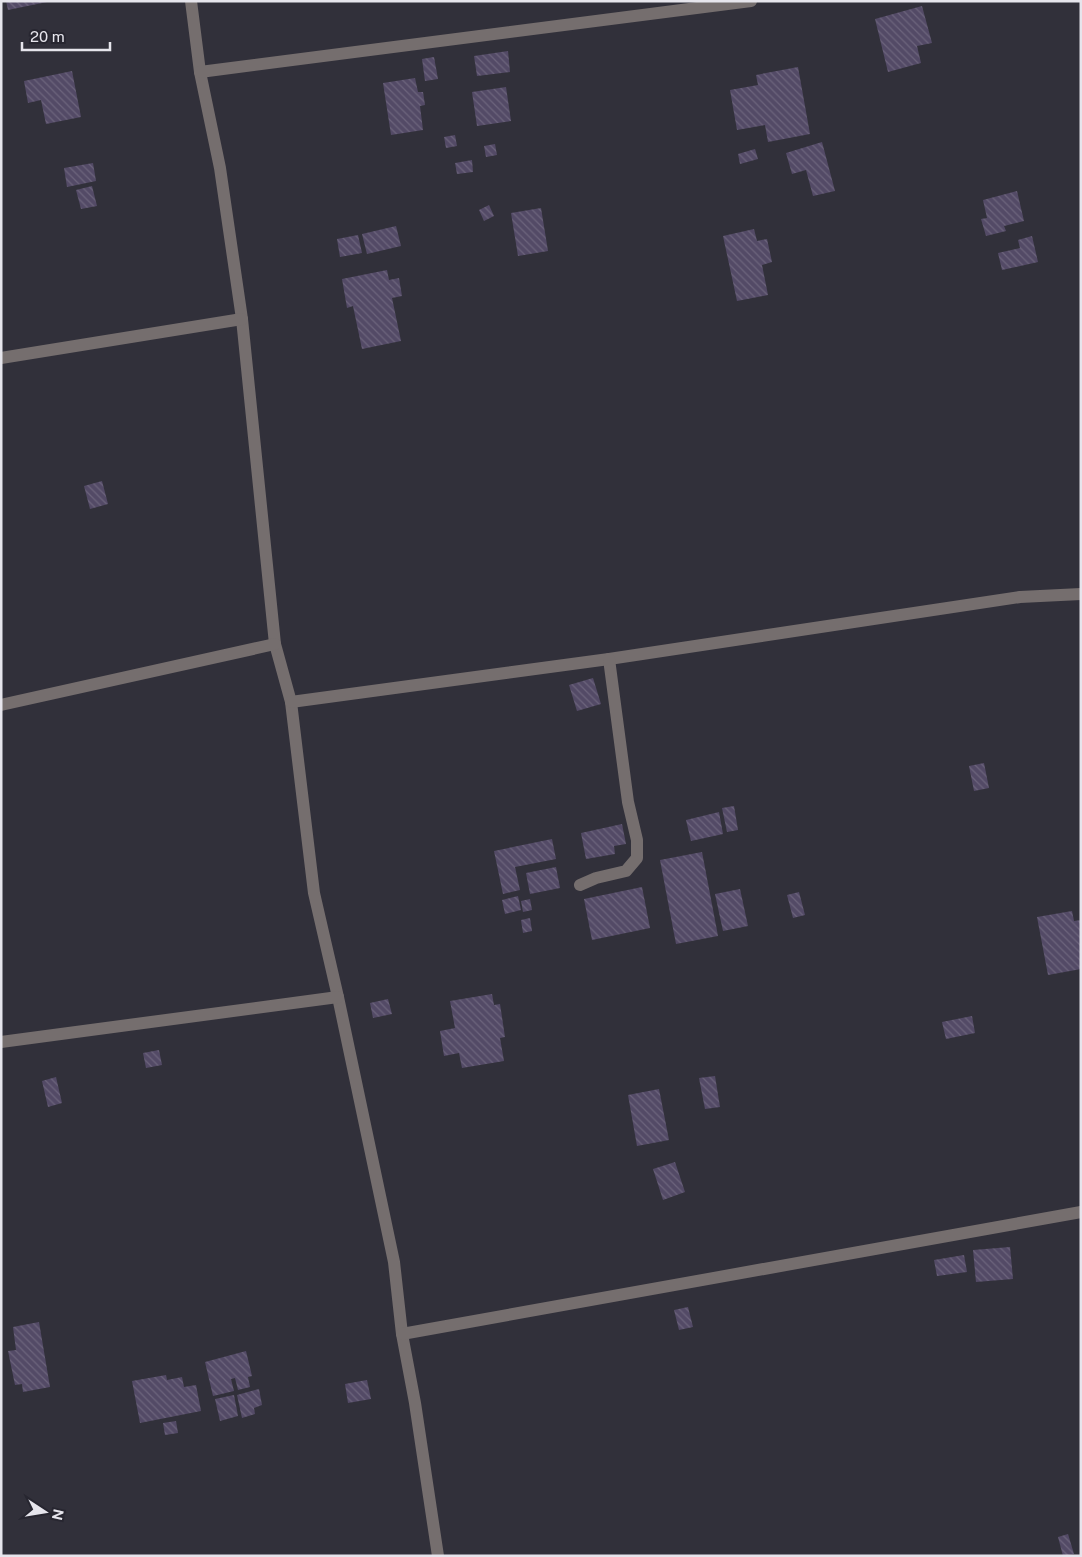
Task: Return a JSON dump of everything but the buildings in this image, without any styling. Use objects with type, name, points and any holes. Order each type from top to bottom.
[{"type":"street","points":[[191,1],[200,72],[220,168],[242,319],[275,644],[292,702],[314,893],[394,1262],[402,1334],[415,1403],[438,1556]]},
{"type":"street","points":[[200,72],[751,1]]},
{"type":"street","points":[[1,358],[242,319]]},
{"type":"street","points":[[292,702],[609,659],[1020,598],[1081,594]]},
{"type":"street","points":[[1,704],[275,644]]},
{"type":"street","points":[[580,885],[596,878],[626,871],[637,858],[637,840],[628,802],[609,659]]},
{"type":"street","points":[[1,1042],[338,997]]},
{"type":"street","points":[[402,1334],[1081,1212]]}]
